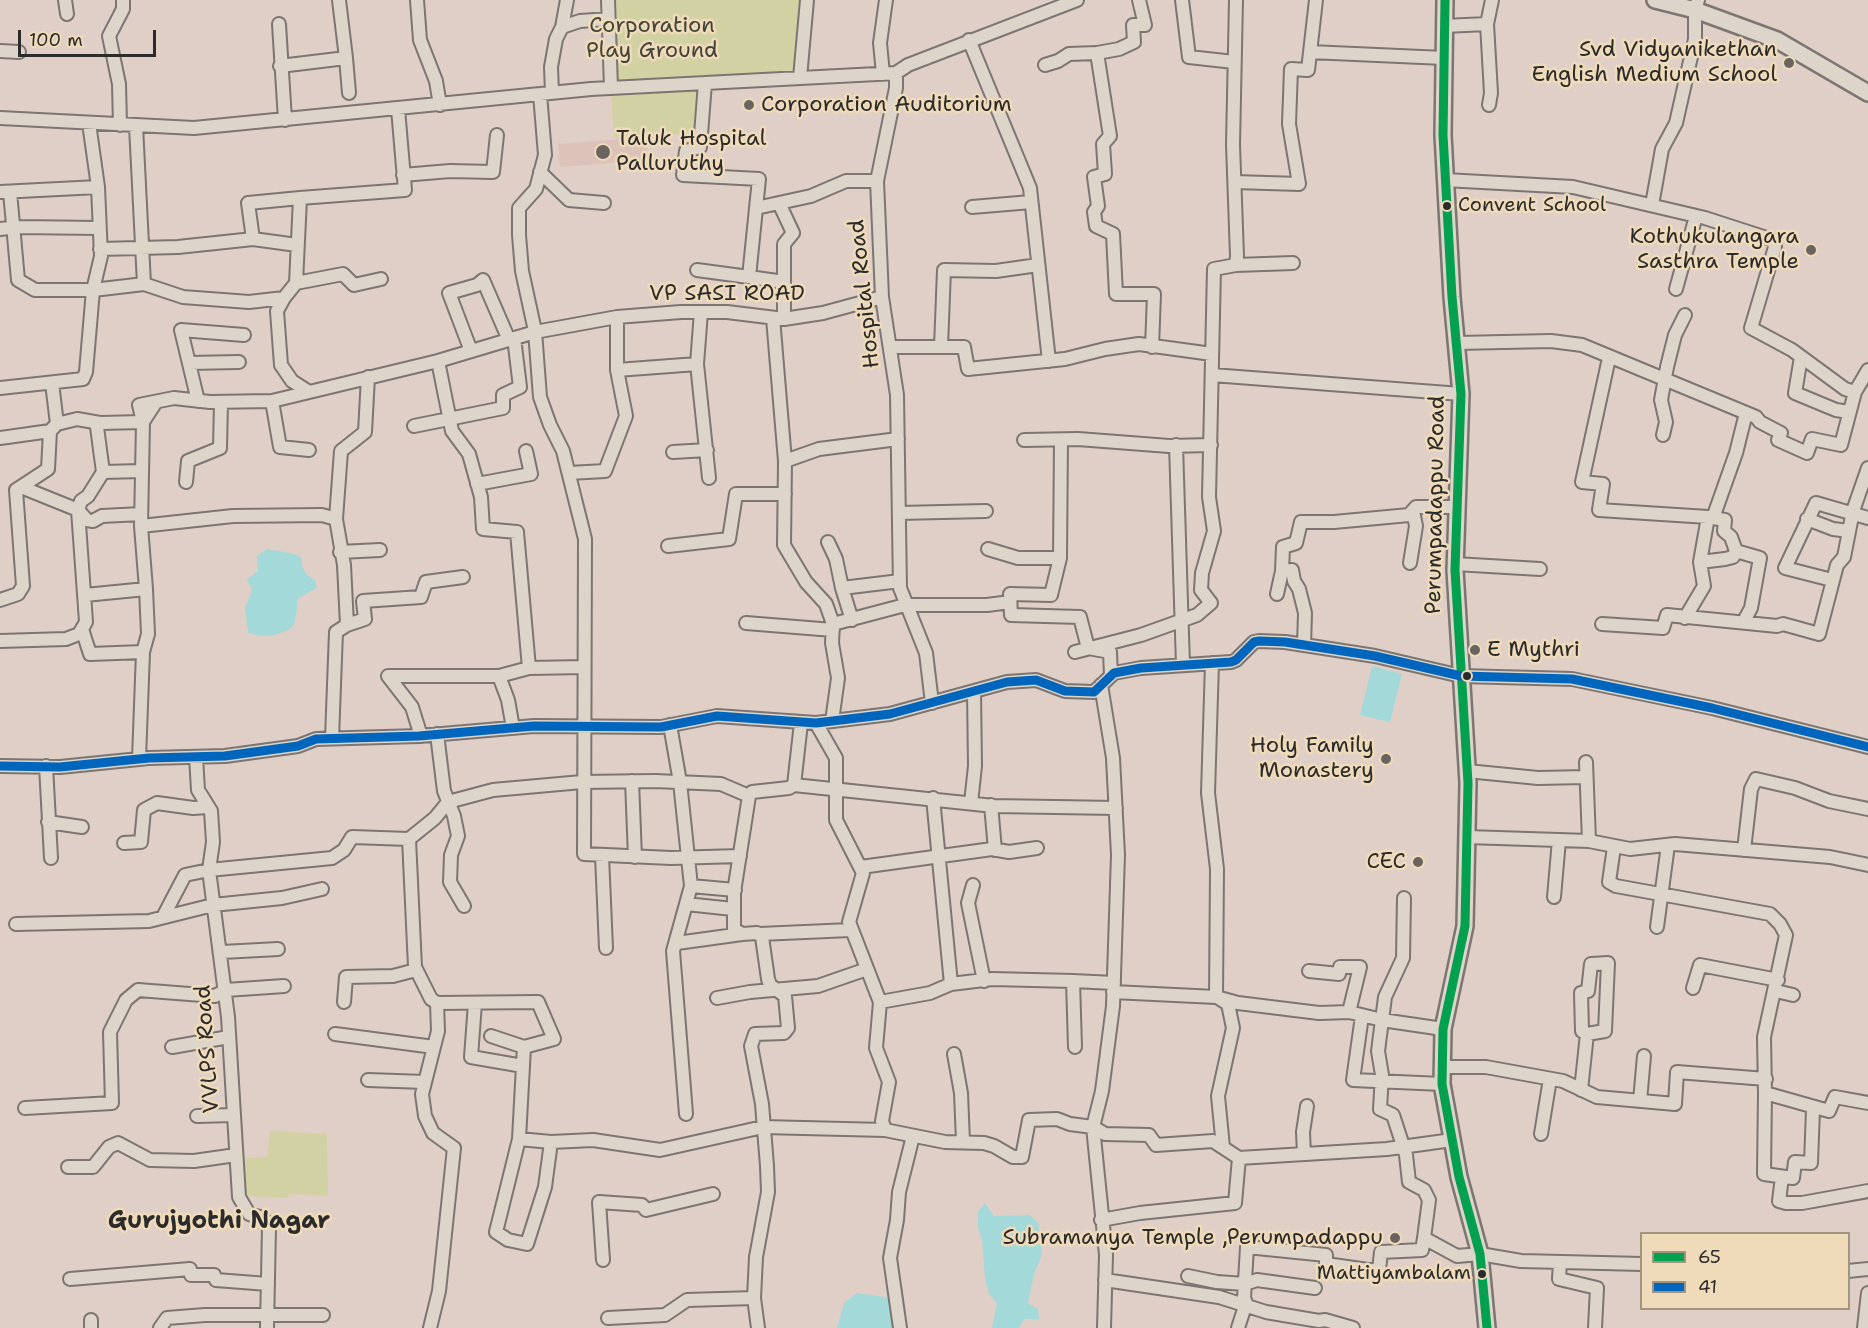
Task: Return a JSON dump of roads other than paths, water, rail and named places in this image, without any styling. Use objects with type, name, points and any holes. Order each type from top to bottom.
[{"type":"main road","name":"Perumpadappu Road","points":[[1445,0],[1443,135],[1451,285],[1461,394],[1455,564],[1467,771],[1467,837],[1464,926],[1443,1029],[1442,1084],[1459,1177],[1480,1254],[1487,1328]]},
{"type":"main road","points":[[1655,0],[1697,5],[1777,40],[1868,93]]},
{"type":"street","points":[[65,0],[67,14]]},
{"type":"street","points":[[120,125],[119,84],[109,36],[123,9],[123,0]]},
{"type":"street","points":[[339,0],[349,93]]},
{"type":"street","points":[[417,0],[420,40],[436,81],[440,105]]},
{"type":"street","points":[[567,0],[562,27],[556,39],[546,94],[545,155],[536,189],[519,208],[519,235],[522,271],[535,332],[540,397],[563,451],[585,539],[582,782],[584,854],[635,857],[740,856]]},
{"type":"street","points":[[609,0],[610,88]]},
{"type":"street","points":[[800,78],[807,0]]},
{"type":"street","points":[[883,74],[880,42],[885,0]]},
{"type":"street","points":[[0,118],[194,128],[610,88],[896,74],[908,65],[969,40],[1077,0]]},
{"type":"street","points":[[1046,65],[1058,62],[1069,54],[1119,49],[1134,42],[1133,25],[1145,25],[1138,0],[1126,0]]},
{"type":"street","points":[[1182,0],[1190,57],[1234,62]]},
{"type":"street","points":[[1236,0],[1234,62],[1236,265]]},
{"type":"street","points":[[1234,182],[1299,184],[1289,124],[1291,69],[1308,70],[1316,0]]},
{"type":"street","points":[[1489,105],[1491,93],[1487,24],[1492,0]]},
{"type":"street","points":[[1652,205],[1662,149],[1676,123],[1695,39],[1697,5]]},
{"type":"street","points":[[562,27],[580,21],[609,19]]},
{"type":"street","points":[[279,24],[285,120]]},
{"type":"street","points":[[1444,26],[1487,24]]},
{"type":"street","points":[[969,40],[1030,188],[1049,361]]},
{"type":"street","points":[[0,51],[19,52]]},
{"type":"street","points":[[1310,52],[1444,58]]},
{"type":"street","points":[[1097,53],[1110,136],[1102,144],[1105,174],[1094,177],[1098,206],[1094,212],[1096,226],[1113,234],[1116,294],[1154,294],[1152,346]]},
{"type":"street","points":[[280,66],[346,58]]},
{"type":"street","name":"Hospital Road","points":[[896,74],[896,88],[877,181],[882,297],[897,395],[900,580],[905,605],[926,653],[932,704]]},
{"type":"street","points":[[705,83],[700,147],[686,151],[683,175],[759,179],[749,276]]},
{"type":"street","points":[[253,239],[248,203],[405,190],[398,109]]},
{"type":"street","points":[[0,388],[83,379],[100,249],[98,187],[89,123]]},
{"type":"street","points":[[136,126],[144,284]]},
{"type":"street","points":[[403,175],[450,171],[493,172],[497,135]]},
{"type":"street","points":[[540,172],[568,200],[604,203]]},
{"type":"street","points":[[1446,180],[1553,184],[1652,205],[1762,235],[1775,242],[1750,328],[1801,357],[1840,387],[1855,392]]},
{"type":"street","points":[[756,208],[819,194],[846,181],[877,181]]},
{"type":"street","points":[[98,187],[5,192],[14,227],[18,280],[35,290],[93,290],[144,284],[183,297],[249,302],[284,298]]},
{"type":"street","points":[[300,198],[296,283],[277,311],[280,365],[292,381],[309,392]]},
{"type":"street","points":[[778,202],[793,233],[784,244],[784,282],[779,319],[785,461],[784,545],[806,582],[826,604],[833,627],[832,643],[838,678],[832,721]]},
{"type":"street","points":[[972,207],[1031,202]]},
{"type":"street","points":[[1676,289],[1696,216]]},
{"type":"street","points":[[0,229],[14,227],[99,228]]},
{"type":"street","points":[[100,249],[178,246],[253,239],[297,245]]},
{"type":"street","points":[[1082,650],[1141,635],[1197,615],[1211,603],[1201,590],[1202,573],[1214,531],[1209,497],[1214,269],[1236,265],[1293,263]]},
{"type":"street","points":[[941,347],[944,270],[996,271],[1038,265]]},
{"type":"street","points":[[697,270],[784,282]]},
{"type":"street","points":[[296,283],[343,274],[354,285],[381,279]]},
{"type":"street","points":[[414,426],[503,408],[503,395],[520,387],[511,339],[483,280],[477,285],[449,293],[471,351]]},
{"type":"street","name":"VP SASI ROAD","points":[[143,422],[139,405],[174,398],[221,402],[272,401],[438,361],[535,332],[617,317],[727,312],[779,319],[822,313],[882,297]]},
{"type":"street","points":[[701,312],[697,364],[709,478]]},
{"type":"street","points":[[1664,435],[1666,422],[1661,400],[1670,354],[1685,315]]},
{"type":"street","points":[[569,473],[605,471],[626,416],[617,370],[617,317]]},
{"type":"street","points":[[198,401],[181,330],[243,335]]},
{"type":"street","points":[[1458,343],[1551,341],[1582,345],[1746,413],[1780,433],[1778,440],[1807,453],[1812,439],[1841,445],[1855,392],[1868,370]]},
{"type":"street","points":[[890,347],[964,347],[968,369],[1065,359],[1105,349],[1139,344],[1212,354]]},
{"type":"street","points":[[1801,357],[1796,393],[1836,410],[1849,412]]},
{"type":"street","points":[[1609,358],[1582,482],[1603,484],[1599,510],[1725,520],[1724,531],[1731,537],[1736,551],[1733,557],[1700,562]]},
{"type":"street","points":[[438,361],[452,431],[469,454],[481,497],[483,529],[517,532],[529,668]]},
{"type":"street","points":[[189,363],[239,362]]},
{"type":"street","points":[[617,370],[697,364]]},
{"type":"street","points":[[1212,375],[1461,394]]},
{"type":"street","points":[[347,625],[344,565],[336,519],[341,451],[365,432],[368,377]]},
{"type":"street","points":[[0,600],[18,594],[23,586],[15,494],[21,487],[48,469],[53,428],[52,383]]},
{"type":"street","points":[[272,401],[280,447],[309,450]]},
{"type":"street","points":[[186,482],[188,461],[220,448],[221,402]]},
{"type":"street","points":[[1685,618],[1704,586],[1700,562],[1711,518],[1736,453],[1746,413]]},
{"type":"street","points":[[0,438],[53,428],[77,419],[100,423],[143,422],[141,520],[148,634],[143,652],[139,759]]},
{"type":"street","points":[[0,641],[66,639],[79,634],[86,622],[78,510],[81,501],[88,496],[103,472],[97,437],[100,423]]},
{"type":"street","points":[[785,461],[819,449],[898,439]]},
{"type":"street","points":[[1024,440],[1176,446],[1211,445]]},
{"type":"street","points":[[1061,440],[1060,558],[1052,595],[1010,594],[1011,615],[1080,616],[1082,650]]},
{"type":"street","points":[[1176,446],[1183,665]]},
{"type":"street","points":[[673,452],[706,450]]},
{"type":"street","points":[[477,484],[531,474],[526,451]]},
{"type":"street","points":[[1602,624],[1663,628],[1667,615],[1777,626],[1783,624],[1818,634],[1837,565],[1844,557],[1853,511],[1868,468]]},
{"type":"street","points":[[103,472],[142,471]]},
{"type":"street","points":[[21,487],[78,510],[87,520],[93,521],[102,516],[141,520],[322,515],[336,519]]},
{"type":"street","points":[[668,546],[729,540],[736,494],[785,494]]},
{"type":"street","points":[[1832,580],[1785,568],[1816,503],[1853,511],[1868,518]]},
{"type":"street","points":[[1277,594],[1282,571],[1283,547],[1296,543],[1301,522],[1334,522],[1408,515],[1416,507],[1457,507]]},
{"type":"street","points":[[899,513],[986,511]]},
{"type":"street","points":[[1410,563],[1416,526],[1413,511]]},
{"type":"street","points":[[1807,519],[1833,529],[1849,531]]},
{"type":"street","points":[[828,542],[836,559],[852,620]]},
{"type":"street","points":[[988,549],[1018,558],[1060,558]]},
{"type":"street","points":[[340,552],[380,550]]},
{"type":"street","points":[[1736,551],[1760,558],[1751,608],[1744,621]]},
{"type":"street","points":[[1455,564],[1540,569]]},
{"type":"street","points":[[1282,571],[1292,570],[1294,581],[1299,589],[1305,613],[1304,645]]},
{"type":"street","points":[[332,738],[336,632],[347,625],[365,619],[363,601],[421,597],[426,582],[463,577]]},
{"type":"street","points":[[842,588],[900,580]]},
{"type":"street","points":[[85,595],[146,590]]},
{"type":"street","points":[[746,623],[833,627],[905,605],[987,605],[1010,602]]},
{"type":"street","points":[[82,629],[90,654],[143,652]]},
{"type":"street","points":[[1,763],[46,766],[250,754],[332,738],[422,736],[513,728],[670,726],[717,716],[816,723],[890,714],[1007,682],[1036,680],[1065,691],[1094,692],[1114,673],[1141,668],[1236,660],[1254,642],[1304,645],[1402,662],[1461,676],[1572,679],[1712,708],[1868,747]]},
{"type":"street","points":[[1082,650],[1110,652],[1111,676]]},
{"type":"street","points":[[1212,663],[1208,793],[1217,869],[1216,997]]},
{"type":"street","points":[[422,736],[412,707],[388,676],[499,676],[529,668],[584,667]]},
{"type":"street","points":[[499,676],[508,700],[513,728]]},
{"type":"street","points":[[1101,686],[1113,758],[1118,855],[1113,988],[1102,1091],[1093,1127],[1106,1255],[1104,1328]]},
{"type":"street","points":[[971,803],[975,766],[974,691]]},
{"type":"street","points":[[794,785],[801,723]]},
{"type":"street","points":[[816,723],[836,758],[834,790],[836,820],[840,832],[861,867],[862,878],[849,913],[850,930],[880,1002],[876,1048],[889,1082],[882,1121],[885,1130]]},
{"type":"street","points":[[670,726],[680,782],[691,886],[678,944],[674,951],[686,1114]]},
{"type":"street","points":[[438,734],[448,802],[458,836],[451,855],[450,882],[464,906]]},
{"type":"street","name":"VVLPS Road","points":[[196,757],[198,790],[208,807],[213,842],[209,870],[226,990],[239,1197],[249,1214],[263,1218],[269,1227],[267,1322]]},
{"type":"street","points":[[1586,762],[1589,841]]},
{"type":"street","points":[[46,766],[51,858]]},
{"type":"street","points":[[1467,771],[1538,778],[1586,777]]},
{"type":"street","points":[[1744,850],[1751,789],[1756,779],[1795,788],[1829,801],[1868,809]]},
{"type":"street","points":[[162,918],[185,875],[209,870],[332,858],[344,850],[352,837],[409,839],[435,818],[448,802],[493,790],[582,782],[680,782],[721,784],[749,796]]},
{"type":"street","points":[[632,782],[635,857]]},
{"type":"street","points":[[742,934],[733,926],[733,909],[749,796],[752,792],[787,789],[794,785],[991,805],[1042,805],[1058,809],[1116,808]]},
{"type":"street","points":[[933,798],[951,984]]},
{"type":"street","points":[[124,843],[141,842],[144,810],[157,802],[193,808],[208,807]]},
{"type":"street","points":[[991,805],[995,850]]},
{"type":"street","points":[[48,822],[82,827]]},
{"type":"street","points":[[1467,837],[1589,841],[1630,849],[1668,845],[1744,850],[1830,857],[1868,865]]},
{"type":"street","points":[[409,839],[416,970],[431,999],[437,1003],[538,1002],[554,1039],[524,1047],[491,1036]]},
{"type":"street","points":[[1554,897],[1559,840]]},
{"type":"street","points":[[1657,927],[1668,845]]},
{"type":"street","points":[[1614,847],[1609,882],[1616,886],[1770,914],[1786,935],[1764,1037],[1766,1079],[1764,1174],[1793,1178],[1795,1161],[1811,1163],[1813,1109]]},
{"type":"street","points":[[861,867],[995,850],[1009,852],[1037,848]]},
{"type":"street","points":[[602,856],[606,948]]},
{"type":"street","points":[[973,885],[968,903],[984,981]]},
{"type":"street","points":[[691,886],[735,890]]},
{"type":"street","points":[[16,924],[149,921],[213,905],[282,898],[322,889]]},
{"type":"street","points":[[1238,1328],[1246,1303],[1247,1247],[1326,1255],[1326,1264],[1368,1270],[1379,1270],[1382,1252],[1422,1250],[1429,1200],[1424,1190],[1408,1182],[1406,1155],[1393,1115],[1380,1109],[1382,1083],[1378,1051],[1386,997],[1403,958],[1404,898]]},
{"type":"street","points":[[687,904],[733,909]]},
{"type":"street","points":[[678,944],[742,934],[850,930]]},
{"type":"street","points":[[758,1328],[754,1298],[756,1257],[768,1192],[762,1104],[751,1046],[755,1034],[787,1032],[785,996],[770,985],[760,934]]},
{"type":"street","points":[[222,952],[278,948]]},
{"type":"street","points":[[1608,963],[1605,1031],[1587,1034],[1582,1031],[1581,993],[1588,991],[1591,964],[1608,963]]},
{"type":"street","points":[[1693,988],[1700,965],[1777,985],[1793,995]]},
{"type":"street","points":[[1310,971],[1339,974],[1340,967],[1360,967],[1349,1012]]},
{"type":"street","points":[[717,998],[818,987],[867,969]]},
{"type":"street","points":[[344,1002],[346,977],[393,976],[416,970]]},
{"type":"street","points":[[880,1002],[930,993],[951,984],[984,981],[1073,981],[1113,988],[1216,997],[1238,1003],[1319,1013],[1349,1012],[1382,1020],[1443,1029]]},
{"type":"street","points":[[1073,981],[1074,1047]]},
{"type":"street","points":[[25,1108],[112,1103],[110,1032],[126,1000],[138,990],[215,996],[226,990],[284,986]]},
{"type":"street","points":[[1216,997],[1228,1004],[1233,1028],[1218,1096],[1223,1147]]},
{"type":"street","points":[[430,1328],[439,1291],[454,1148],[433,1133],[425,1116],[422,1094],[438,1031],[437,1003]]},
{"type":"street","points":[[475,1003],[471,1057],[523,1066]]},
{"type":"street","points":[[1362,1016],[1353,1080],[1442,1084]]},
{"type":"street","points":[[335,1034],[434,1047]]},
{"type":"street","points":[[1581,1090],[1587,1034]]},
{"type":"street","points":[[172,1047],[229,1037]]},
{"type":"street","points":[[524,1047],[519,1139],[496,1232],[508,1240],[527,1244],[545,1187],[551,1142]]},
{"type":"street","points":[[954,1054],[961,1093],[963,1142]]},
{"type":"street","points":[[1640,1101],[1644,1056]]},
{"type":"street","points":[[1442,1067],[1486,1067],[1563,1082],[1597,1097],[1675,1104],[1677,1072],[1766,1079]]},
{"type":"street","points":[[1540,1134],[1550,1079]]},
{"type":"street","points":[[368,1080],[425,1082]]},
{"type":"street","points":[[1765,1093],[1828,1112],[1834,1097],[1868,1103]]},
{"type":"street","points":[[1304,1154],[1303,1132],[1307,1106]]},
{"type":"street","points":[[197,1116],[233,1115]]},
{"type":"street","points":[[519,1139],[551,1142],[593,1140],[660,1150],[763,1127],[885,1130],[913,1136],[994,1146],[1013,1157],[1022,1157],[1029,1120],[1057,1119],[1070,1124],[1093,1127],[1105,1134],[1149,1136],[1156,1145],[1213,1141],[1239,1158],[1452,1140]]},
{"type":"street","points":[[900,1328],[890,1258],[897,1220],[898,1192],[913,1136]]},
{"type":"street","points":[[68,1167],[93,1167],[109,1147],[118,1143],[150,1160],[194,1161],[236,1155]]},
{"type":"street","points":[[1101,1220],[1140,1213],[1235,1203],[1239,1158]]},
{"type":"street","points":[[1782,1177],[1779,1201],[1786,1203],[1802,1203],[1868,1191]]},
{"type":"street","points":[[603,1260],[599,1202],[642,1205],[646,1210],[713,1194]]},
{"type":"street","points":[[1424,1238],[1457,1256],[1480,1254],[1521,1262],[1640,1263]]},
{"type":"street","points":[[1560,1262],[1559,1279],[1597,1288],[1595,1328]]},
{"type":"street","points":[[70,1279],[190,1269],[191,1275],[214,1275],[216,1280],[268,1284]]},
{"type":"street","points":[[1850,1270],[1868,1269]]},
{"type":"street","points":[[1188,1276],[1216,1282],[1245,1284],[1257,1280],[1315,1288]]},
{"type":"street","points":[[1105,1280],[1125,1285],[1168,1288],[1246,1303],[1266,1312],[1325,1320],[1353,1328]]},
{"type":"street","points":[[1864,1328],[1868,1293]]},
{"type":"street","points":[[608,1318],[665,1315],[687,1300],[754,1298]]},
{"type":"street","points":[[160,1328],[167,1318],[205,1315],[267,1322],[323,1315]]},
{"type":"water","points":[[267,549],[295,554],[302,558],[302,566],[307,575],[315,580],[317,588],[297,599],[294,625],[290,629],[275,635],[263,636],[248,633],[245,608],[252,590],[247,579],[258,571],[257,556]]},
{"type":"water","points":[[1372,666],[1402,674],[1390,722],[1360,715]]},
{"type":"water","points":[[985,1203],[994,1216],[1030,1215],[1038,1223],[1042,1254],[1034,1274],[1028,1303],[1038,1309],[1039,1319],[1024,1319],[1019,1328],[992,1328],[997,1303],[989,1294],[985,1279],[982,1240],[978,1228],[978,1212]]},
{"type":"water","points":[[857,1293],[892,1298],[897,1328],[837,1328],[844,1303]]},
{"type":"place","name":"Svd Vidyanikethan English Medium School","points":[[1789,63]]},
{"type":"place","name":"Corporation Auditorium","points":[[749,105]]},
{"type":"place","name":"Taluk Hospital Palluruthy","points":[[603,152]]},
{"type":"place","name":"Convent School","points":[[1447,206]]},
{"type":"place","name":"Kothukulangara Sasthra Temple","points":[[1811,250]]},
{"type":"place","name":"E Mythri","points":[[1475,650]]},
{"type":"place","name":"Holy Family Monastery","points":[[1386,759]]},
{"type":"place","name":"CEC","points":[[1418,862]]},
{"type":"place","name":"Subramanya Temple ,Perumpadappu","points":[[1395,1238]]},
{"type":"place","name":"Mattiyambalam","points":[[1482,1274]]},
{"type":"district","name":"Gurujyothi Nagar","points":[[219,1222]]},
{"type":"park label","name":"Corporation Play Ground","points":[[652,38]]}]
